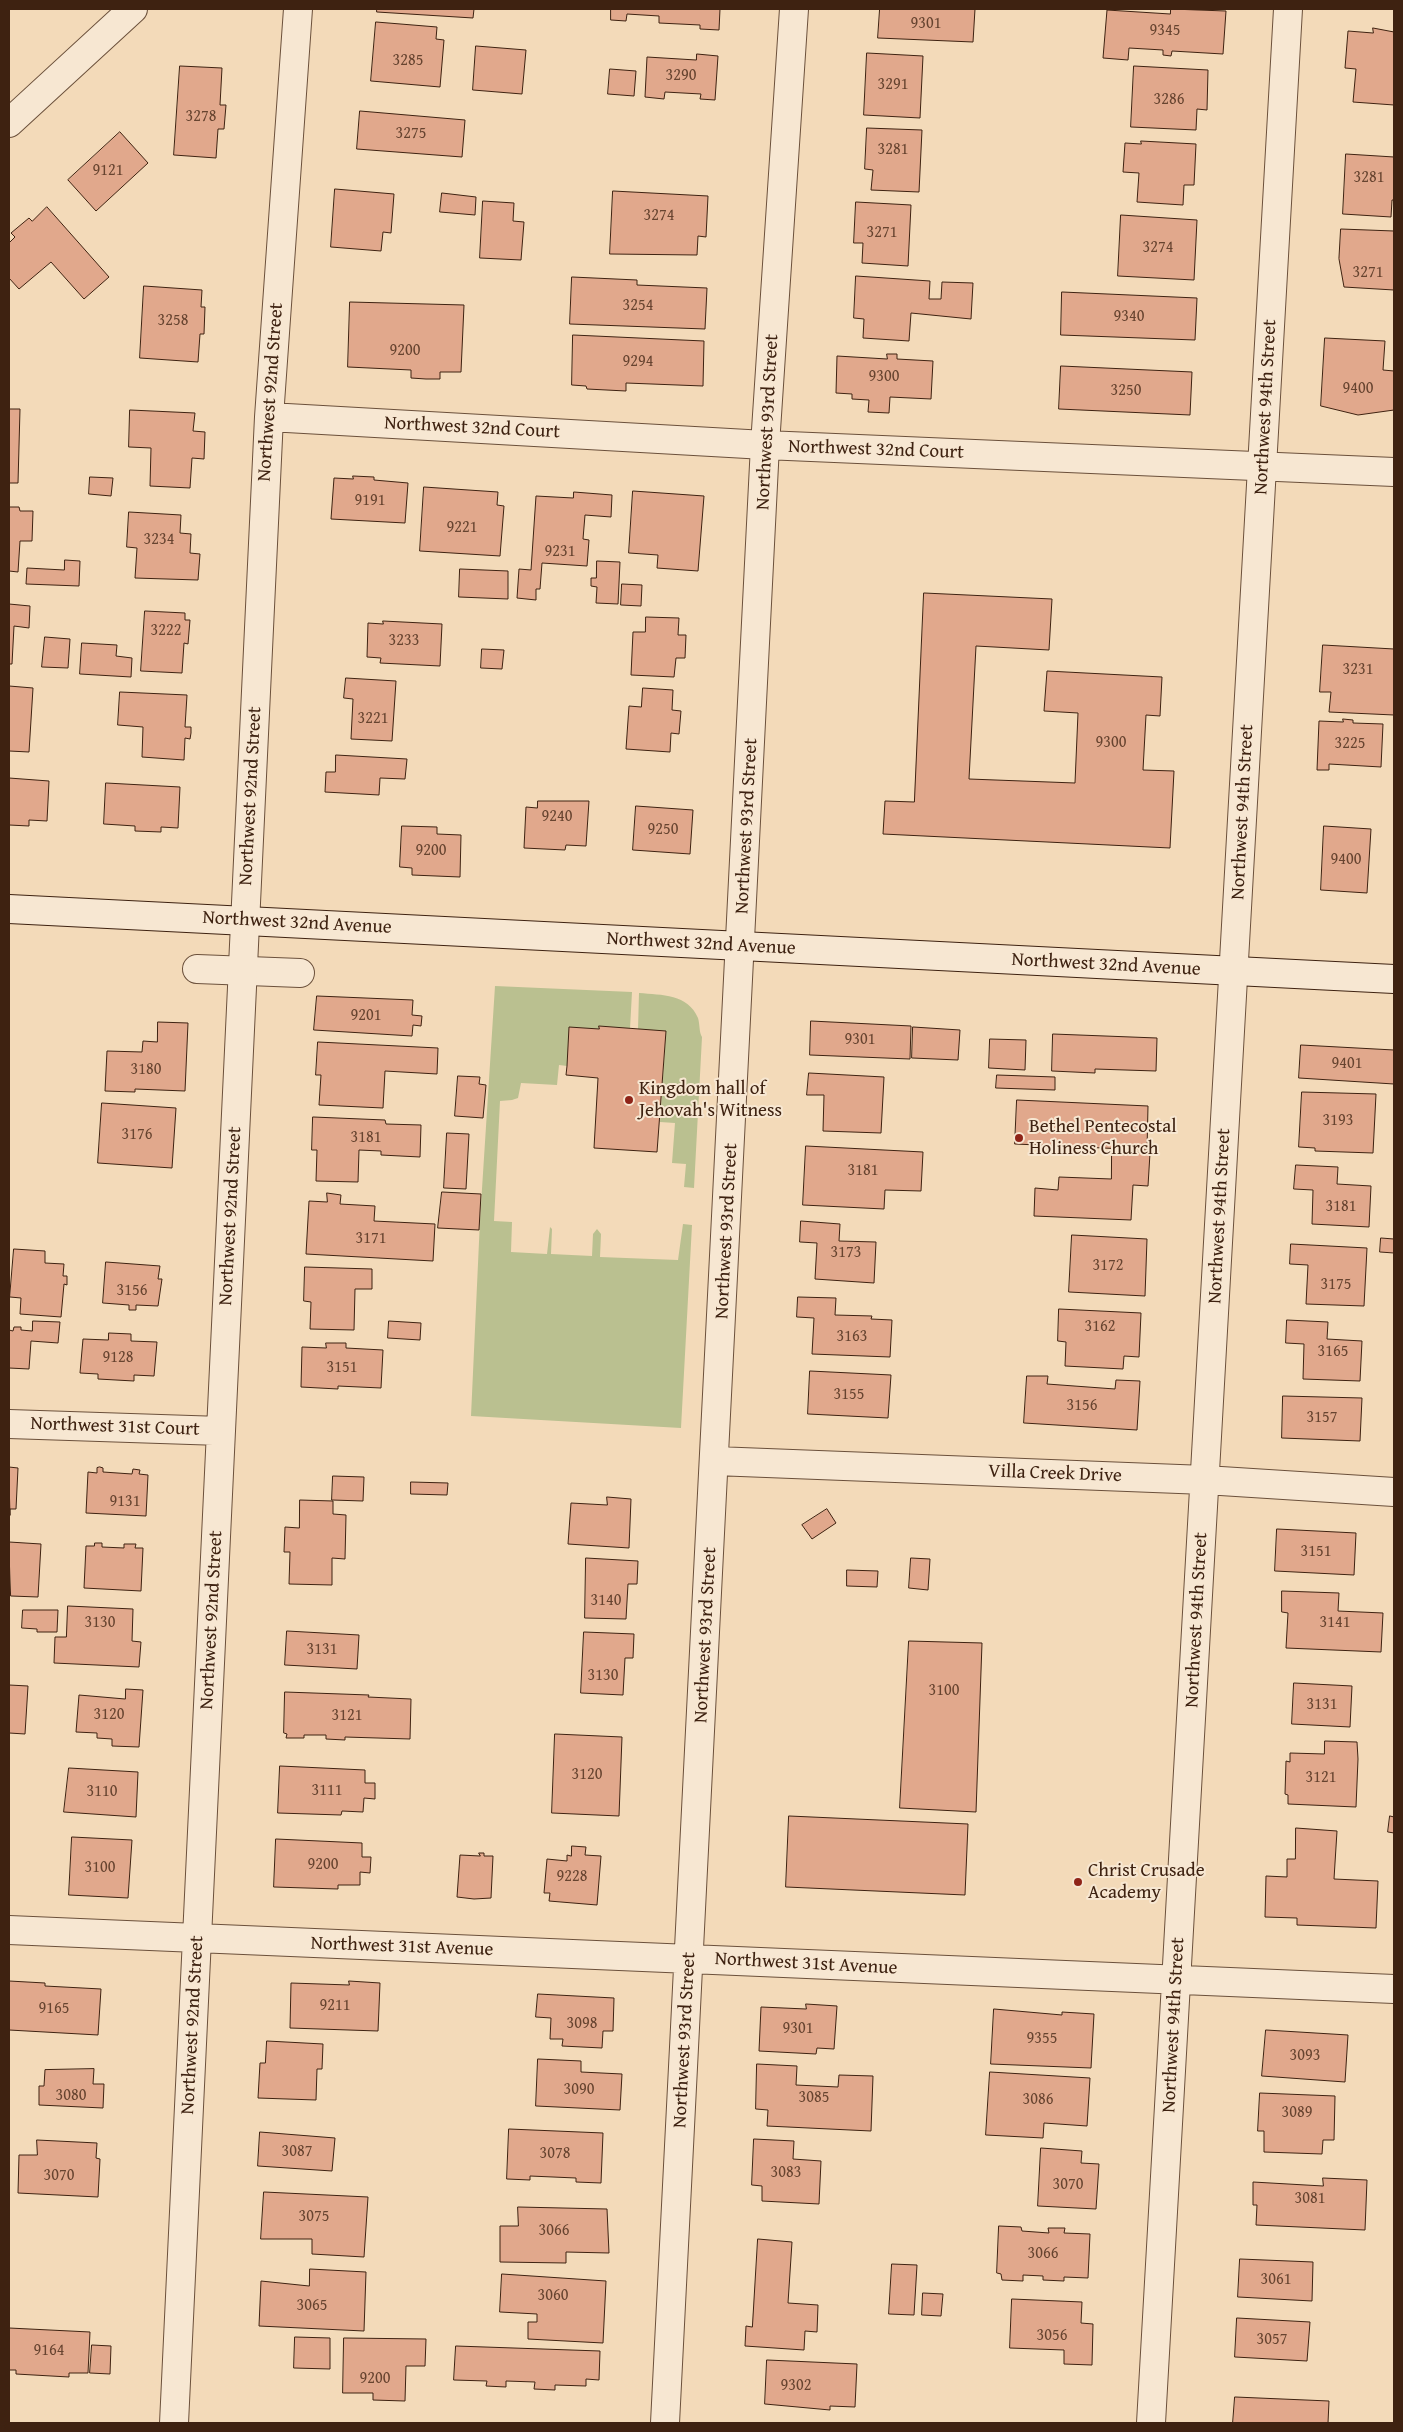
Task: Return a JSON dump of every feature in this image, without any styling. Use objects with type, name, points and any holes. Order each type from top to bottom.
[{"type":"street","points":[[9,123],[133,9]]},
{"type":"street","name":"Northwest 92nd Street","points":[[174,2423],[269,416],[298,9]]},
{"type":"street","name":"Northwest 93rd Street","points":[[665,2423],[765,445],[794,9]]},
{"type":"street","name":"Northwest 94th Street","points":[[1151,2423],[1288,9]]},
{"type":"street","name":"Northwest 32nd Court","points":[[269,416],[765,445],[1394,472]]},
{"type":"street","name":"Northwest 32nd Avenue","points":[[9,909],[1394,980]]},
{"type":"street","points":[[197,969],[300,973]]},
{"type":"street","name":"Northwest 31st Court","points":[[9,1424],[221,1431]]},
{"type":"street","name":"Villa Creek Drive","points":[[715,1461],[1205,1480],[1394,1492]]},
{"type":"street","name":"Northwest 31st Avenue","points":[[9,1930],[1394,1988]]},
{"type":"green space","points":[[495,986],[632,992],[630,1029],[599,1026],[599,1029],[569,1039],[567,1066],[559,1065],[557,1085],[521,1083],[518,1098],[500,1101],[494,1221],[512,1222],[511,1252],[547,1254],[550,1227],[552,1229],[551,1254],[592,1256],[593,1234],[597,1229],[601,1234],[600,1257],[678,1260],[683,1224],[692,1225],[681,1428],[471,1416],[480,1220]]},
{"type":"green space","points":[[639,993],[665,995],[681,1000],[694,1010],[698,1018],[702,1037],[694,1188],[684,1187],[686,1164],[672,1163],[675,1123],[660,1122],[666,1032],[638,1029]]},
{"type":"building","points":[[377,9],[474,9],[473,18],[377,12]]},
{"type":"building","points":[[611,9],[720,9],[719,30],[700,29],[700,25],[659,23],[659,16],[627,14],[626,21],[611,20]]},
{"type":"building","points":[[880,9],[975,9],[973,42],[878,38]]},
{"type":"building","points":[[1171,9],[1226,11],[1223,54],[1172,51],[1171,56],[1163,55],[1163,50],[1129,48],[1128,60],[1103,58],[1107,10],[1170,14]]},
{"type":"building","points":[[376,22],[437,27],[436,39],[444,40],[440,87],[371,81]]},
{"type":"building","points":[[1373,28],[1394,32],[1394,105],[1353,102],[1356,69],[1345,68],[1348,31],[1373,33]]},
{"type":"building","points":[[476,46],[526,50],[522,94],[473,90]]},
{"type":"building","points":[[867,53],[923,56],[920,118],[864,115]]},
{"type":"building","points":[[697,54],[718,56],[715,100],[700,99],[701,94],[665,92],[664,99],[645,97],[647,57],[696,60]]},
{"type":"building","points":[[180,66],[222,68],[220,105],[226,105],[224,129],[218,129],[216,158],[174,155]]},
{"type":"building","points":[[1134,66],[1208,70],[1207,110],[1197,109],[1196,130],[1131,127]]},
{"type":"building","points":[[610,69],[636,71],[634,96],[608,94]]},
{"type":"building","points":[[360,111],[465,120],[462,157],[357,149]]},
{"type":"building","points":[[867,128],[922,130],[919,192],[871,190],[873,170],[865,169]]},
{"type":"building","points":[[120,132],[148,163],[96,211],[68,180]]},
{"type":"building","points":[[1141,141],[1196,144],[1194,185],[1184,185],[1183,205],[1137,202],[1139,173],[1123,172],[1125,143],[1141,144]]},
{"type":"building","points":[[1346,154],[1394,157],[1394,200],[1392,200],[1391,217],[1343,214]]},
{"type":"building","points":[[335,189],[394,194],[391,233],[383,232],[381,251],[331,247]]},
{"type":"building","points":[[613,191],[708,196],[706,237],[698,236],[697,255],[610,254]]},
{"type":"building","points":[[442,193],[476,197],[475,215],[440,212]]},
{"type":"building","points":[[483,201],[514,203],[513,221],[524,222],[521,260],[480,258]]},
{"type":"building","points":[[856,202],[911,205],[908,266],[862,263],[863,243],[854,243]]},
{"type":"building","points":[[47,207],[109,277],[84,299],[51,262],[19,289],[9,278],[9,243],[15,237],[11,233],[29,218],[32,221]]},
{"type":"building","points":[[1121,215],[1197,220],[1194,280],[1118,276]]},
{"type":"building","points":[[1341,229],[1394,231],[1394,290],[1344,287],[1339,259]]},
{"type":"building","points":[[856,276],[930,281],[929,299],[941,299],[942,282],[973,283],[971,319],[911,313],[909,341],[863,338],[864,319],[854,318]]},
{"type":"building","points":[[572,277],[637,280],[637,285],[707,288],[705,329],[570,324]]},
{"type":"building","points":[[144,286],[202,290],[201,307],[205,307],[204,334],[200,334],[198,362],[140,358]]},
{"type":"building","points":[[1062,292],[1197,298],[1195,340],[1061,335]]},
{"type":"building","points":[[350,302],[464,305],[461,372],[440,372],[440,379],[426,379],[411,378],[411,370],[348,367]]},
{"type":"building","points":[[573,335],[704,341],[703,386],[626,383],[626,391],[587,389],[586,386],[572,385]]},
{"type":"building","points":[[1325,338],[1385,341],[1383,370],[1394,371],[1394,410],[1358,415],[1321,406]]},
{"type":"building","points":[[887,354],[897,354],[897,359],[933,361],[931,399],[890,397],[889,413],[868,412],[869,400],[852,399],[852,394],[836,393],[837,356],[887,359]]},
{"type":"building","points":[[1061,366],[1192,372],[1190,415],[1059,409]]},
{"type":"building","points":[[9,409],[20,409],[18,483],[9,483]]},
{"type":"building","points":[[130,410],[195,413],[193,431],[205,432],[204,459],[192,458],[190,488],[150,486],[151,448],[129,447]]},
{"type":"building","points":[[353,476],[374,477],[374,480],[408,483],[405,523],[331,519],[334,478],[353,479]]},
{"type":"building","points":[[90,477],[113,478],[111,496],[89,494]]},
{"type":"building","points":[[424,487],[498,492],[497,505],[504,506],[500,556],[420,551]]},
{"type":"building","points":[[633,491],[704,496],[698,571],[657,568],[658,555],[629,553]]},
{"type":"building","points":[[574,492],[612,495],[611,517],[585,515],[583,539],[589,540],[587,566],[542,563],[540,589],[536,589],[536,600],[517,598],[519,569],[531,570],[536,496],[573,498]]},
{"type":"building","points":[[9,507],[19,507],[20,511],[33,511],[32,541],[20,541],[18,572],[9,571]]},
{"type":"building","points":[[129,512],[181,515],[180,533],[191,534],[190,553],[200,554],[198,580],[135,578],[137,548],[127,547]]},
{"type":"building","points":[[65,560],[80,561],[79,586],[26,584],[27,568],[64,570]]},
{"type":"building","points":[[597,561],[620,562],[618,604],[596,603],[597,587],[591,586],[591,578],[596,578]]},
{"type":"building","points":[[460,569],[508,571],[508,599],[459,597]]},
{"type":"building","points":[[622,584],[642,585],[641,606],[621,605]]},
{"type":"building","points":[[924,593],[1052,599],[1049,650],[976,646],[969,779],[1075,783],[1078,713],[1044,711],[1047,671],[1162,677],[1160,716],[1146,715],[1143,770],[1174,771],[1170,848],[883,834],[885,801],[914,802]]},
{"type":"building","points":[[9,604],[30,606],[29,628],[14,626],[12,664],[9,664]]},
{"type":"building","points":[[145,611],[185,613],[185,620],[190,620],[188,644],[184,643],[182,673],[141,671]]},
{"type":"building","points":[[646,617],[679,618],[678,635],[686,635],[685,658],[676,658],[674,677],[631,675],[633,632],[645,632]]},
{"type":"building","points":[[383,621],[442,624],[440,666],[380,663],[381,658],[367,657],[368,623],[383,624]]},
{"type":"building","points":[[45,637],[70,639],[68,668],[42,667]]},
{"type":"building","points":[[82,643],[117,645],[116,656],[132,658],[131,677],[80,674]]},
{"type":"building","points":[[1323,645],[1394,649],[1394,715],[1329,712],[1331,692],[1320,692]]},
{"type":"building","points":[[482,649],[504,650],[502,669],[481,668]]},
{"type":"building","points":[[346,678],[396,681],[392,741],[351,739],[353,699],[344,698]]},
{"type":"building","points":[[9,686],[33,688],[29,752],[9,751]]},
{"type":"building","points":[[643,688],[673,690],[672,710],[681,711],[679,734],[671,733],[670,752],[626,749],[629,706],[641,707]]},
{"type":"building","points":[[120,692],[187,695],[185,727],[191,727],[191,733],[190,739],[185,738],[184,760],[142,757],[143,727],[118,725]]},
{"type":"building","points":[[1343,719],[1353,720],[1353,723],[1383,724],[1381,767],[1329,764],[1329,770],[1317,770],[1319,721],[1343,722]]},
{"type":"building","points":[[336,755],[407,759],[405,779],[380,778],[379,795],[325,792],[326,772],[335,772]]},
{"type":"building","points":[[9,778],[49,781],[47,821],[29,820],[29,826],[9,825]]},
{"type":"building","points":[[106,783],[180,787],[178,828],[161,827],[161,832],[135,831],[135,826],[104,824]]},
{"type":"building","points":[[538,801],[589,801],[586,846],[566,845],[565,850],[524,848],[526,807],[537,808]]},
{"type":"building","points":[[636,806],[693,810],[690,854],[633,850]]},
{"type":"building","points":[[402,826],[437,827],[437,834],[461,835],[460,877],[412,875],[412,868],[400,867]]},
{"type":"building","points":[[1324,826],[1371,829],[1367,893],[1321,890]]},
{"type":"building","points":[[317,996],[413,1000],[412,1015],[422,1016],[421,1026],[413,1025],[412,1036],[314,1030]]},
{"type":"building","points":[[811,1021],[911,1026],[910,1059],[810,1055]]},
{"type":"building","points":[[158,1022],[188,1023],[185,1091],[135,1089],[135,1092],[105,1091],[107,1051],[142,1052],[143,1041],[157,1042]]},
{"type":"building","name":"Kingdom hall of Jehovah's Witness","points":[[599,1026],[666,1031],[657,1152],[594,1148],[598,1078],[566,1075],[569,1027],[599,1029]]},
{"type":"building","points":[[913,1027],[960,1030],[958,1060],[912,1058]]},
{"type":"building","points":[[1053,1034],[1157,1038],[1156,1071],[1095,1069],[1095,1073],[1052,1071]]},
{"type":"building","points":[[990,1039],[1026,1040],[1025,1070],[989,1068]]},
{"type":"building","points":[[318,1042],[438,1048],[437,1074],[385,1071],[383,1108],[319,1105],[321,1075],[316,1075]]},
{"type":"building","points":[[1301,1045],[1394,1050],[1394,1084],[1299,1078]]},
{"type":"building","points":[[809,1073],[884,1077],[881,1133],[823,1131],[824,1095],[807,1095]]},
{"type":"building","points":[[997,1075],[1055,1077],[1055,1090],[996,1088]]},
{"type":"building","points":[[458,1076],[480,1077],[479,1084],[486,1085],[483,1118],[455,1116]]},
{"type":"building","points":[[1302,1092],[1376,1094],[1373,1153],[1315,1151],[1315,1148],[1299,1147]]},
{"type":"building","points":[[1017,1100],[1148,1106],[1147,1150],[1015,1144]]},
{"type":"building","points":[[102,1103],[176,1108],[172,1168],[98,1163]]},
{"type":"building","points":[[313,1117],[385,1120],[386,1124],[421,1125],[420,1157],[381,1155],[381,1151],[359,1150],[358,1182],[316,1181],[317,1150],[312,1150]]},
{"type":"building","points":[[447,1133],[469,1134],[466,1189],[444,1188]]},
{"type":"building","points":[[806,1146],[923,1152],[921,1191],[885,1190],[884,1209],[803,1205]]},
{"type":"building","points":[[1112,1151],[1150,1153],[1148,1186],[1133,1185],[1131,1220],[1034,1216],[1035,1188],[1058,1190],[1059,1177],[1111,1179]]},
{"type":"building","points":[[1296,1165],[1338,1167],[1337,1184],[1371,1186],[1369,1227],[1312,1224],[1313,1190],[1294,1189]]},
{"type":"building","points":[[442,1192],[481,1194],[479,1230],[438,1228]]},
{"type":"building","points":[[327,1193],[341,1195],[340,1204],[375,1206],[374,1221],[435,1224],[433,1261],[306,1254],[309,1201],[327,1202]]},
{"type":"building","points":[[801,1221],[840,1224],[839,1241],[876,1242],[874,1283],[815,1279],[817,1243],[800,1242]]},
{"type":"building","points":[[1072,1235],[1147,1239],[1145,1296],[1069,1292]]},
{"type":"building","points":[[1381,1238],[1394,1239],[1394,1253],[1380,1252]]},
{"type":"building","points":[[1291,1244],[1367,1248],[1364,1306],[1306,1304],[1308,1265],[1290,1264]]},
{"type":"building","points":[[14,1249],[45,1251],[45,1263],[64,1264],[63,1276],[67,1276],[67,1285],[64,1284],[61,1317],[20,1314],[21,1298],[10,1297]]},
{"type":"building","points":[[106,1262],[160,1266],[158,1279],[162,1279],[158,1306],[136,1305],[136,1310],[129,1310],[129,1305],[103,1303]]},
{"type":"building","points":[[305,1267],[372,1269],[372,1289],[355,1289],[354,1330],[310,1329],[311,1302],[304,1301]]},
{"type":"building","points":[[798,1297],[836,1298],[835,1315],[872,1316],[871,1319],[892,1320],[890,1357],[812,1354],[814,1318],[797,1317]]},
{"type":"building","points":[[1059,1309],[1141,1313],[1139,1357],[1124,1356],[1123,1369],[1065,1366],[1066,1342],[1058,1341]]},
{"type":"building","points":[[1287,1320],[1328,1322],[1327,1339],[1362,1341],[1360,1381],[1303,1379],[1304,1344],[1286,1343]]},
{"type":"building","points":[[33,1321],[60,1322],[58,1343],[31,1341],[29,1369],[9,1368],[9,1330],[13,1331],[14,1327],[21,1327],[21,1330],[32,1331]]},
{"type":"building","points":[[389,1321],[421,1323],[420,1340],[388,1338]]},
{"type":"building","points":[[109,1333],[131,1334],[131,1341],[157,1342],[154,1376],[134,1375],[134,1381],[98,1379],[98,1374],[80,1373],[83,1339],[108,1340]]},
{"type":"building","points":[[326,1343],[346,1343],[346,1348],[383,1350],[381,1388],[338,1386],[338,1389],[301,1387],[302,1347],[326,1348]]},
{"type":"building","points":[[810,1371],[891,1375],[888,1418],[808,1414]]},
{"type":"building","points":[[1027,1376],[1048,1376],[1047,1384],[1115,1389],[1116,1380],[1140,1381],[1137,1430],[1024,1423]]},
{"type":"building","points":[[1283,1396],[1362,1398],[1360,1441],[1282,1438]]},
{"type":"building","points":[[9,1467],[18,1468],[16,1509],[10,1509],[10,1515]]},
{"type":"building","points":[[97,1468],[103,1468],[103,1472],[132,1474],[133,1469],[140,1470],[139,1474],[148,1475],[146,1516],[86,1513],[88,1472],[97,1473]]},
{"type":"building","points":[[333,1476],[364,1477],[363,1501],[332,1500]]},
{"type":"building","points":[[411,1482],[448,1483],[447,1495],[411,1494]]},
{"type":"building","points":[[607,1497],[631,1499],[629,1548],[568,1544],[571,1503],[607,1505]]},
{"type":"building","points":[[300,1500],[333,1501],[333,1514],[346,1515],[345,1559],[332,1558],[332,1585],[289,1584],[290,1552],[284,1552],[285,1527],[299,1528]]},
{"type":"building","points":[[827,1509],[836,1523],[812,1539],[802,1525]]},
{"type":"building","points":[[1277,1529],[1356,1533],[1354,1575],[1275,1571]]},
{"type":"building","points":[[9,1542],[41,1544],[38,1597],[11,1596]]},
{"type":"building","points":[[95,1543],[102,1543],[102,1547],[124,1548],[124,1544],[136,1544],[135,1548],[143,1548],[141,1591],[84,1588],[86,1546],[94,1546]]},
{"type":"building","points":[[586,1558],[638,1561],[637,1584],[628,1584],[626,1619],[585,1618]]},
{"type":"building","points":[[911,1558],[930,1559],[928,1590],[909,1588]]},
{"type":"building","points":[[847,1570],[878,1571],[877,1587],[847,1586]]},
{"type":"building","points":[[1282,1591],[1339,1593],[1338,1611],[1383,1613],[1381,1652],[1286,1648],[1288,1613],[1282,1612]]},
{"type":"building","points":[[68,1606],[133,1609],[132,1641],[141,1642],[139,1667],[54,1663],[55,1637],[66,1637]]},
{"type":"building","points":[[23,1610],[58,1610],[57,1632],[37,1632],[37,1629],[22,1628]]},
{"type":"building","points":[[287,1631],[359,1635],[357,1669],[285,1665]]},
{"type":"building","points":[[584,1632],[634,1634],[633,1658],[625,1658],[623,1695],[581,1693]]},
{"type":"building","points":[[909,1641],[982,1643],[976,1812],[900,1808]]},
{"type":"building","points":[[1294,1683],[1352,1686],[1350,1727],[1292,1724]]},
{"type":"building","points":[[9,1685],[28,1686],[25,1734],[9,1733]]},
{"type":"building","points":[[126,1689],[143,1690],[139,1747],[112,1746],[112,1739],[97,1738],[97,1733],[76,1732],[79,1695],[125,1699]]},
{"type":"building","points":[[285,1692],[369,1695],[368,1697],[411,1699],[410,1739],[345,1737],[345,1740],[326,1739],[326,1735],[304,1735],[304,1738],[286,1738],[287,1734],[284,1733]]},
{"type":"building","points":[[555,1734],[622,1737],[619,1816],[552,1813]]},
{"type":"building","points":[[1325,1741],[1357,1742],[1356,1807],[1288,1804],[1288,1795],[1285,1794],[1286,1761],[1290,1762],[1290,1753],[1324,1754]]},
{"type":"building","points":[[280,1766],[365,1770],[365,1783],[375,1783],[375,1799],[364,1798],[363,1812],[342,1811],[341,1815],[278,1813]]},
{"type":"building","points":[[69,1768],[138,1772],[136,1817],[64,1812]]},
{"type":"building","points":[[789,1816],[968,1824],[965,1895],[786,1887]]},
{"type":"building","points":[[1390,1816],[1394,1817],[1394,1833],[1388,1832]]},
{"type":"building","points":[[1296,1828],[1337,1831],[1334,1879],[1378,1881],[1376,1928],[1297,1925],[1297,1918],[1265,1917],[1266,1876],[1287,1877],[1287,1859],[1295,1859]]},
{"type":"building","points":[[72,1837],[132,1840],[128,1898],[69,1895]]},
{"type":"building","points":[[276,1839],[362,1843],[362,1857],[371,1857],[370,1873],[360,1872],[360,1885],[338,1885],[338,1889],[274,1887]]},
{"type":"building","points":[[572,1846],[586,1847],[585,1855],[601,1856],[597,1905],[549,1901],[550,1893],[544,1893],[547,1859],[567,1861],[567,1855],[571,1856]]},
{"type":"building","points":[[479,1853],[484,1853],[484,1856],[493,1856],[491,1898],[457,1897],[460,1855],[480,1856]]},
{"type":"building","points":[[9,1981],[45,1983],[45,1986],[101,1989],[98,2035],[9,2030]]},
{"type":"building","points":[[349,1981],[380,1983],[378,2031],[290,2028],[291,1983],[349,1985]]},
{"type":"building","points":[[538,1994],[614,1998],[613,2031],[603,2031],[602,2048],[562,2046],[563,2039],[550,2039],[551,2018],[536,2017]]},
{"type":"building","points":[[806,2004],[837,2006],[834,2049],[817,2048],[816,2054],[759,2051],[761,2007],[806,2009]]},
{"type":"building","points":[[994,2009],[1062,2015],[1062,2012],[1094,2014],[1091,2068],[991,2064]]},
{"type":"building","points":[[1266,2030],[1348,2035],[1345,2082],[1262,2076]]},
{"type":"building","points":[[267,2041],[323,2044],[322,2069],[317,2069],[316,2100],[258,2098],[260,2063],[265,2063]]},
{"type":"building","points":[[538,2059],[581,2061],[581,2072],[622,2074],[620,2110],[536,2106]]},
{"type":"building","points":[[757,2064],[797,2066],[796,2085],[838,2087],[839,2075],[873,2076],[871,2131],[767,2126],[768,2110],[756,2109]]},
{"type":"building","points":[[94,2069],[93,2084],[104,2084],[103,2108],[39,2105],[39,2086],[44,2086],[45,2070]]},
{"type":"building","points":[[990,2072],[1090,2078],[1087,2126],[1044,2123],[1043,2138],[986,2135]]},
{"type":"building","points":[[1260,2093],[1335,2096],[1334,2140],[1323,2140],[1322,2154],[1264,2152],[1264,2131],[1258,2131]]},
{"type":"building","points":[[509,2129],[603,2133],[601,2183],[576,2182],[576,2178],[530,2176],[530,2180],[507,2179]]},
{"type":"building","points":[[260,2132],[335,2138],[332,2171],[258,2166]]},
{"type":"building","points":[[754,2139],[794,2141],[793,2159],[821,2161],[819,2204],[762,2201],[762,2186],[752,2185]]},
{"type":"building","points":[[37,2140],[97,2143],[96,2158],[100,2159],[98,2197],[18,2193],[19,2155],[37,2155]]},
{"type":"building","points":[[1041,2148],[1082,2151],[1081,2163],[1099,2164],[1096,2209],[1038,2206]]},
{"type":"building","points":[[1323,2178],[1367,2180],[1365,2230],[1256,2225],[1257,2205],[1253,2205],[1253,2182],[1323,2186]]},
{"type":"building","points":[[264,2192],[368,2197],[364,2257],[312,2254],[312,2239],[261,2239]]},
{"type":"building","points":[[518,2207],[607,2209],[609,2253],[566,2252],[566,2263],[500,2262],[500,2226],[518,2226]]},
{"type":"building","points":[[999,2226],[1021,2227],[1022,2231],[1049,2233],[1048,2228],[1065,2228],[1064,2233],[1090,2234],[1088,2278],[1064,2277],[1064,2281],[1043,2280],[1043,2276],[1023,2275],[1023,2281],[1002,2280],[1001,2274],[997,2273]]},
{"type":"building","points":[[758,2239],[792,2242],[788,2303],[818,2305],[817,2332],[805,2331],[804,2350],[745,2346],[746,2326],[752,2327]]},
{"type":"building","points":[[1240,2259],[1313,2262],[1312,2301],[1238,2297]]},
{"type":"building","points":[[892,2264],[917,2265],[914,2315],[889,2314]]},
{"type":"building","points":[[310,2269],[366,2272],[364,2331],[259,2326],[261,2281],[309,2286]]},
{"type":"building","points":[[502,2274],[606,2281],[603,2343],[528,2339],[528,2322],[537,2322],[537,2314],[500,2312]]},
{"type":"building","points":[[923,2293],[943,2294],[941,2316],[922,2315]]},
{"type":"building","points":[[1012,2299],[1082,2302],[1081,2323],[1093,2324],[1092,2365],[1064,2364],[1064,2350],[1010,2348]]},
{"type":"building","points":[[1237,2318],[1310,2322],[1307,2361],[1235,2357]]},
{"type":"building","points":[[9,2328],[90,2332],[88,2373],[69,2373],[69,2377],[16,2374],[16,2370],[9,2370]]},
{"type":"building","points":[[295,2337],[330,2338],[330,2369],[294,2368]]},
{"type":"building","points":[[344,2338],[426,2339],[425,2366],[406,2366],[405,2401],[373,2400],[373,2393],[343,2393]]},
{"type":"building","points":[[92,2345],[111,2346],[110,2374],[90,2373]]},
{"type":"building","points":[[456,2346],[600,2351],[599,2380],[586,2379],[586,2386],[555,2385],[555,2390],[534,2389],[535,2382],[506,2381],[506,2387],[486,2386],[487,2381],[454,2380]]},
{"type":"building","points":[[767,2360],[857,2364],[855,2407],[830,2406],[830,2410],[765,2404]]},
{"type":"building","points":[[1235,2397],[1329,2401],[1328,2423],[1233,2423]]},
{"type":"place","name":"Kingdom hall of Jehovah's Witness","points":[[629,1100]]},
{"type":"place","name":"Bethel Pentecostal Holiness Church","points":[[1019,1138]]},
{"type":"place","name":"Christ Crusade Academy","points":[[1078,1882]]}]
